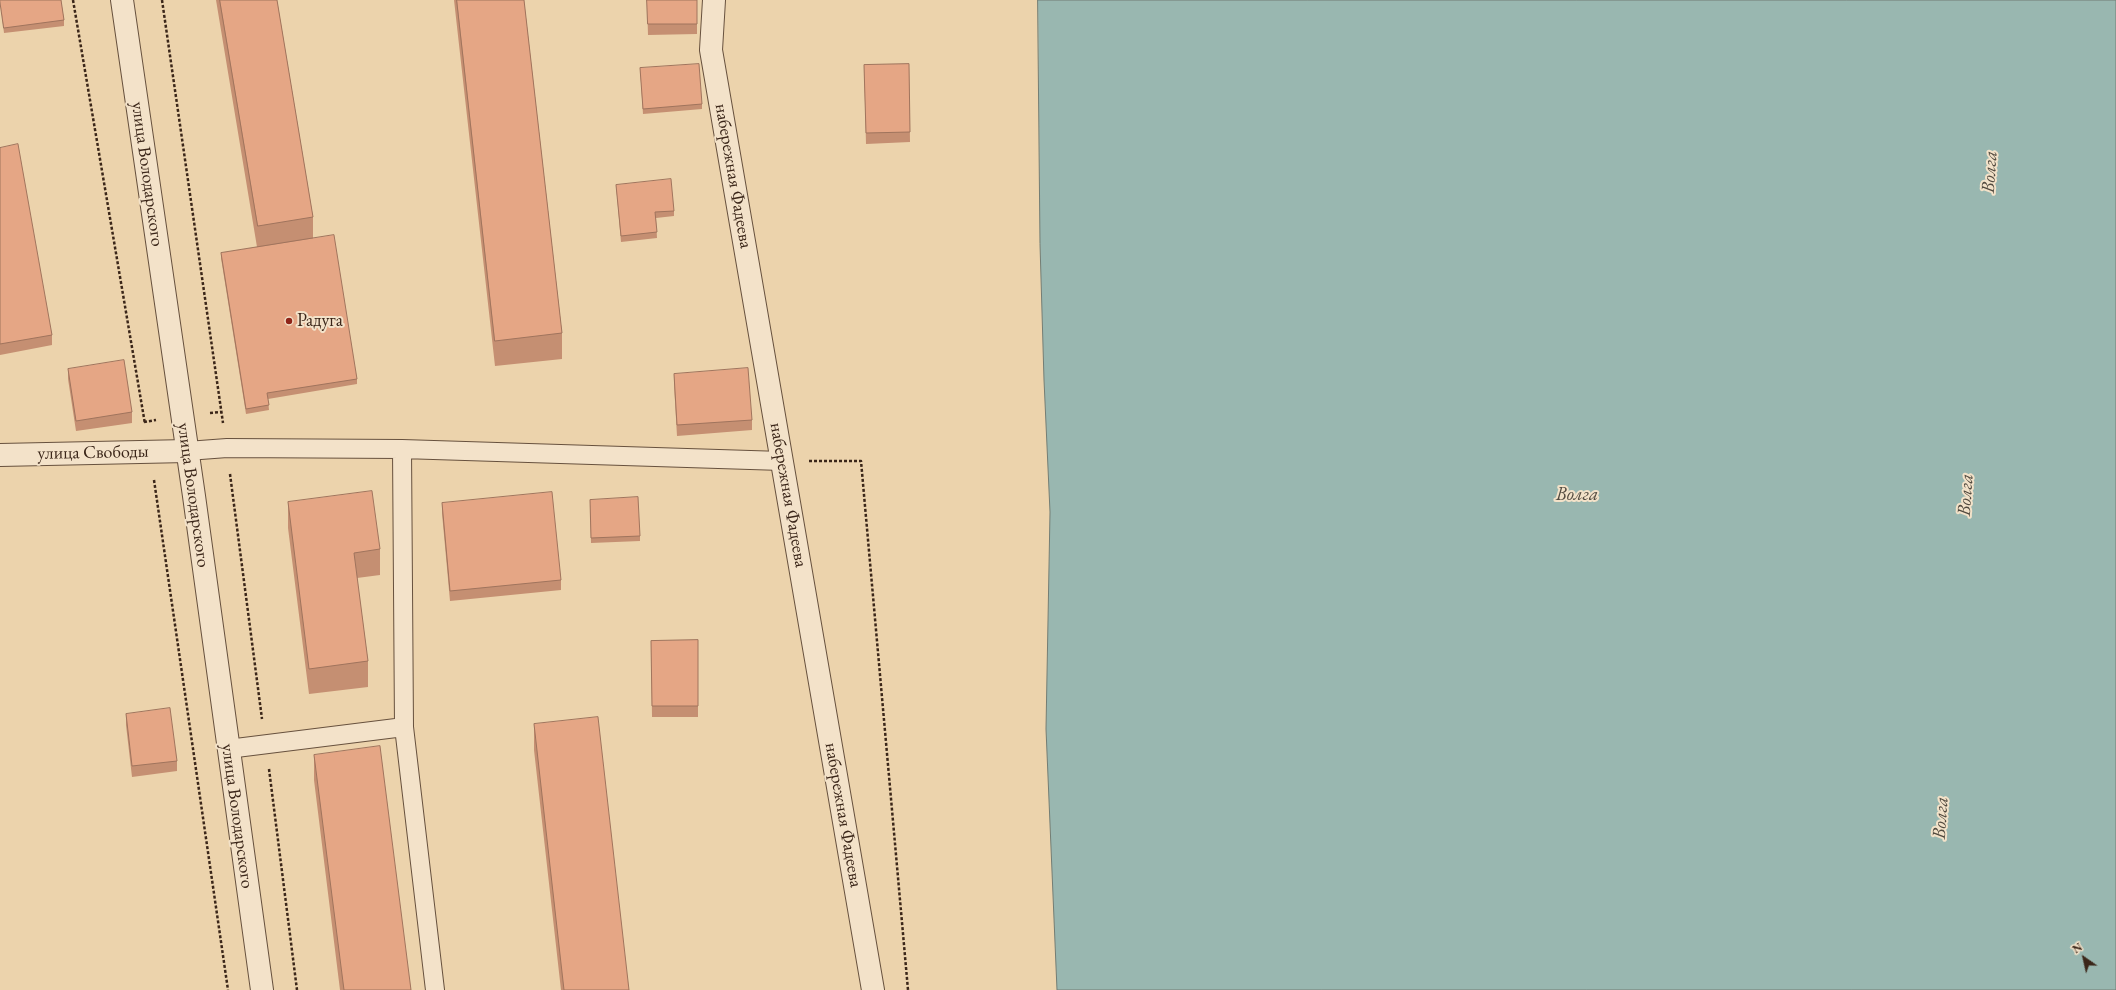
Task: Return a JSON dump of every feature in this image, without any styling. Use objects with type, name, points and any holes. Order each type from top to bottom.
[{"type":"street","name":"улица Володарского","points":[[122,0],[187,451],[262,990]]},
{"type":"street","name":"набережная Фадеева","points":[[714,0],[711,50],[873,990]]},
{"type":"street","name":"улица Свободы","points":[[0,455],[187,451]]},
{"type":"lane","points":[[187,451],[227,448],[402,449],[782,461]]},
{"type":"lane","points":[[402,449],[404,727],[435,990]]},
{"type":"lane","points":[[228,749],[404,727]]},
{"type":"path","points":[[73,0],[150,452],[228,990]]},
{"type":"path","points":[[162,0],[227,448],[297,990]]},
{"type":"path","points":[[782,461],[862,461],[908,990]]},
{"type":"water","name":"Волга","points":[[1038,0],[2116,0],[2116,990],[1057,990],[1046,729],[1050,512],[1040,244]]},
{"type":"building","points":[[0,0],[61,0],[64,20],[4,28]]},
{"type":"building","points":[[220,0],[277,0],[313,217],[258,226]]},
{"type":"building","points":[[457,0],[524,0],[562,333],[495,341]]},
{"type":"building","points":[[647,0],[697,0],[697,24],[648,24]]},
{"type":"building","points":[[699,64],[702,104],[643,109],[640,68]]},
{"type":"building","points":[[909,64],[910,132],[866,133],[864,65]]},
{"type":"building","points":[[18,144],[52,335],[0,344],[0,148]]},
{"type":"building","points":[[671,179],[674,211],[655,212],[657,232],[621,236],[616,185]]},
{"type":"building","name":"Радуга","points":[[334,235],[357,379],[267,393],[269,405],[246,409],[221,253]]},
{"type":"building","points":[[124,360],[132,412],[76,421],[68,369]]},
{"type":"building","points":[[748,368],[752,420],[677,425],[674,374]]},
{"type":"building","points":[[372,491],[380,549],[354,553],[368,661],[309,669],[288,502]]},
{"type":"building","points":[[552,492],[561,580],[450,591],[442,503]]},
{"type":"building","points":[[638,497],[640,536],[591,538],[590,500]]},
{"type":"building","points":[[698,640],[698,706],[652,706],[651,641]]},
{"type":"building","points":[[170,708],[177,761],[132,766],[126,714]]},
{"type":"building","points":[[598,717],[629,990],[564,990],[534,724]]},
{"type":"building","points":[[380,746],[411,990],[344,990],[314,755]]},
{"type":"place","name":"Радуга","points":[[289,321]]}]
